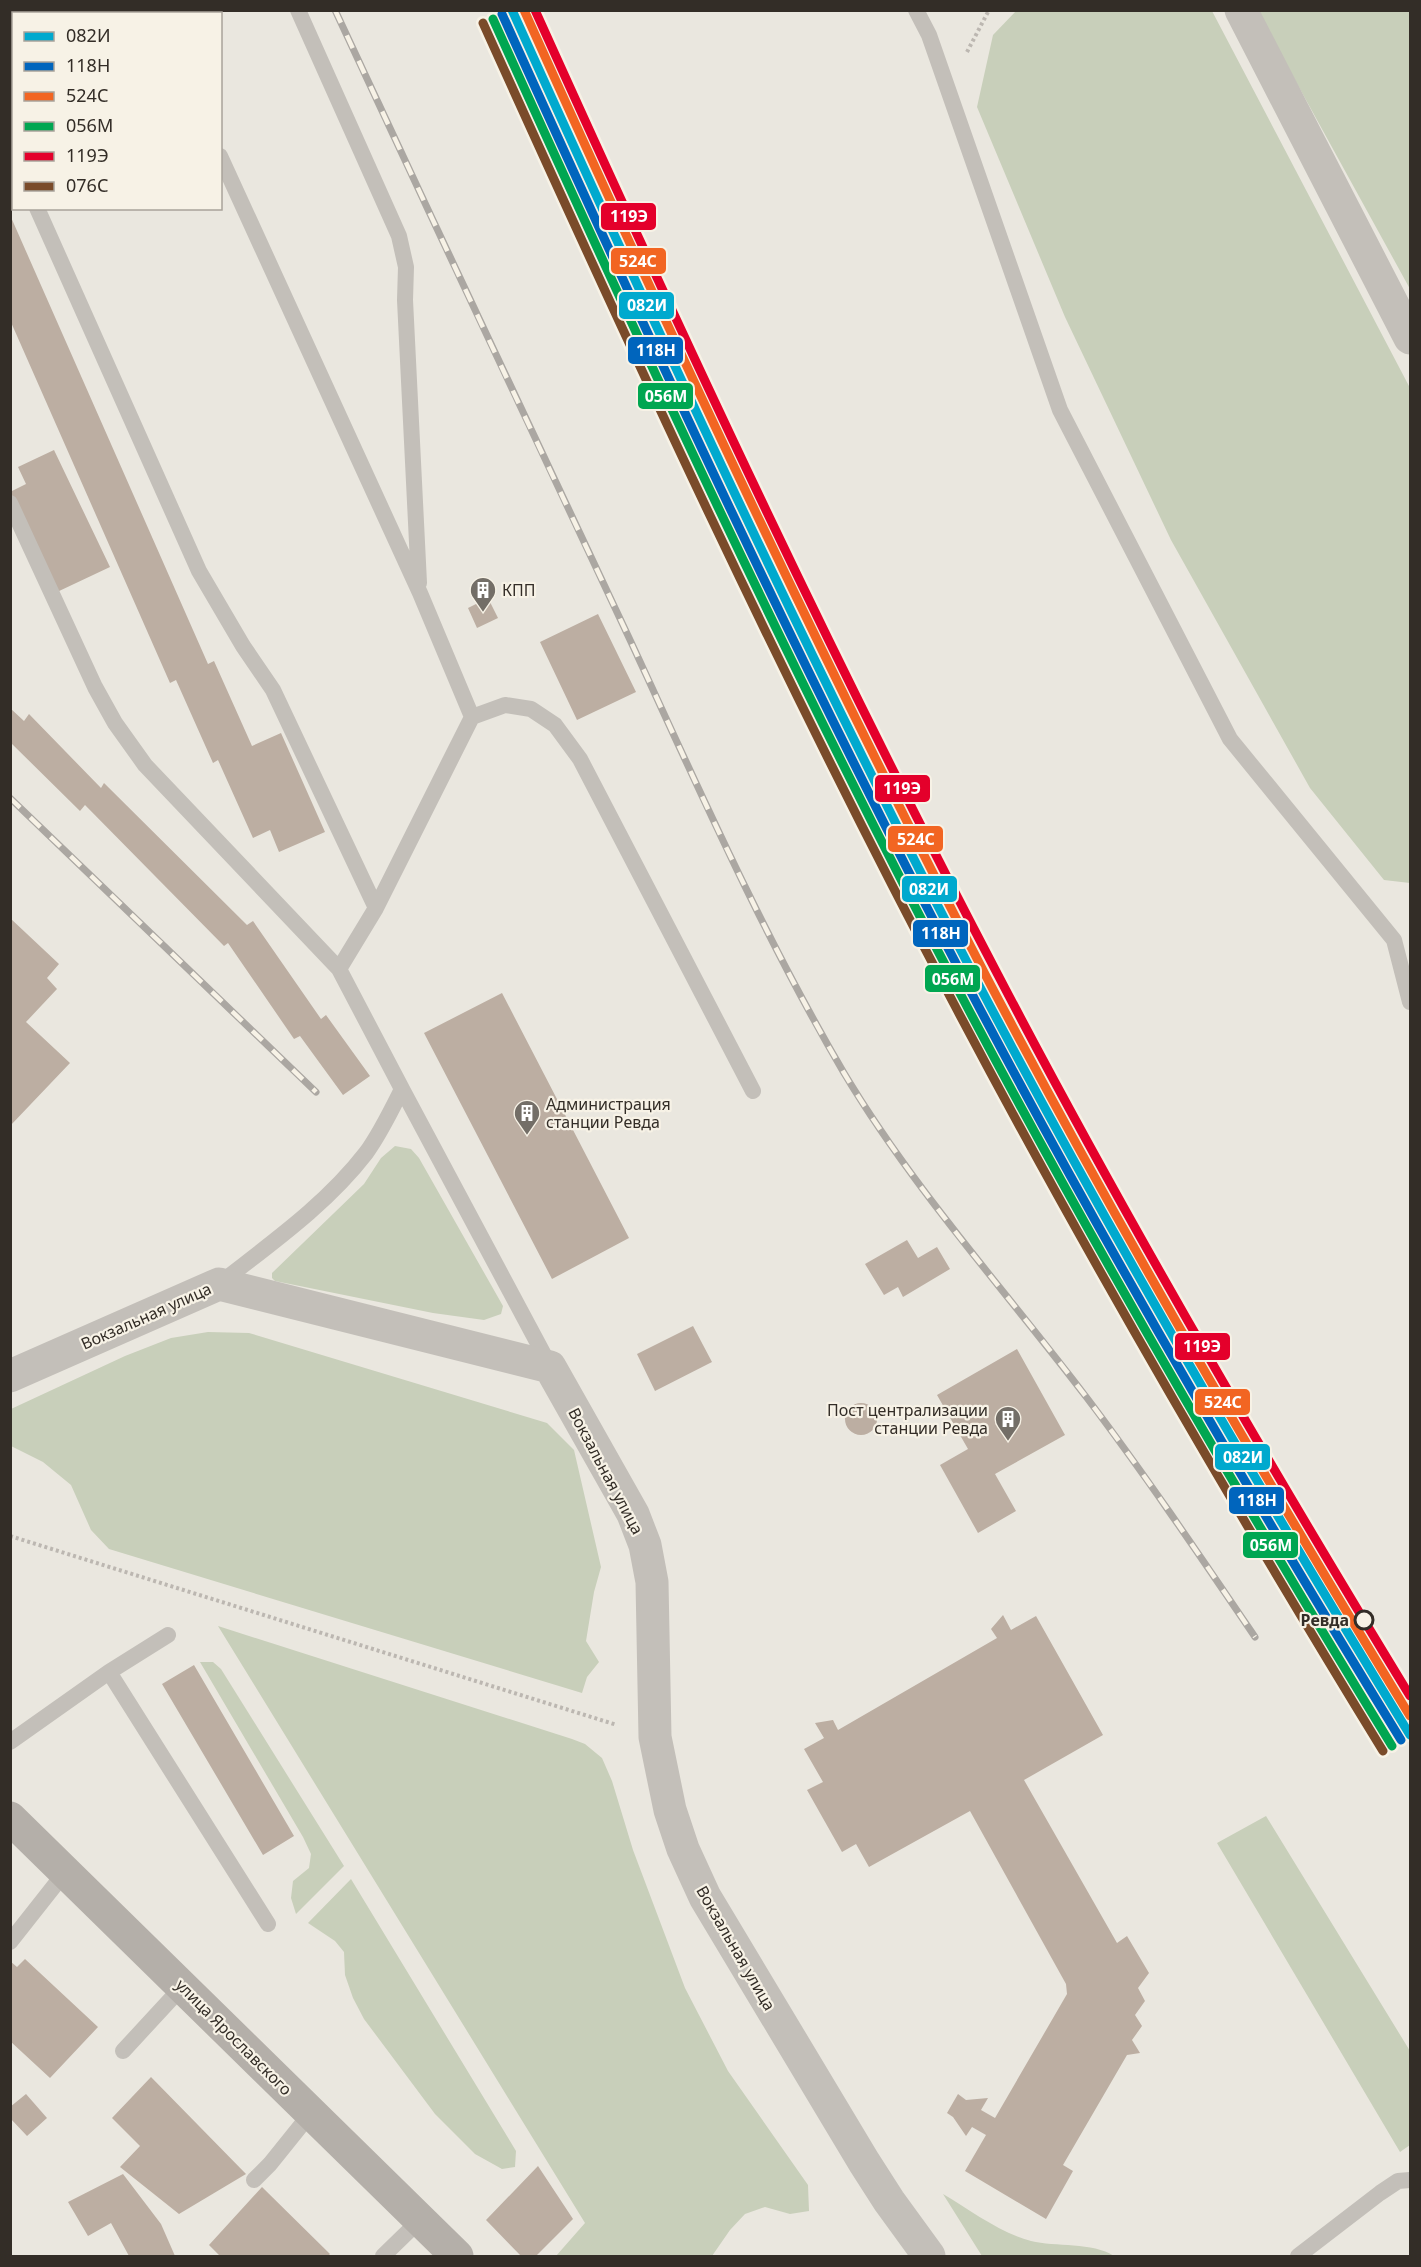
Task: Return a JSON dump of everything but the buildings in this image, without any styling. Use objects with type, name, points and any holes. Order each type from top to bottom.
[{"type":"street","points":[[1241,10],[1410,338]]},
{"type":"street","name":"Вокзальная улица","points":[[10,1376],[219,1284],[550,1366],[633,1514],[645,1545],[651,1582],[655,1737],[670,1810],[683,1849],[705,1897],[864,2162],[888,2201],[929,2256]]},
{"type":"street","name":"улица Ярославского","points":[[10,1818],[457,2256]]},
{"type":"lane","points":[[298,10],[399,236],[406,267],[405,300],[420,593]]},
{"type":"lane","points":[[916,10],[928,34],[1060,410],[1230,739],[1394,940],[1410,1002]]},
{"type":"lane","points":[[222,160],[420,593],[472,717]]},
{"type":"lane","points":[[38,210],[199,571],[243,646],[273,690],[376,908]]},
{"type":"lane","points":[[10,502],[95,687],[127,740],[145,765],[339,969],[550,1366]]},
{"type":"lane","points":[[339,969],[376,908],[472,717],[505,705],[531,709],[555,724],[580,759],[753,1091]]},
{"type":"lane","points":[[219,1284],[281,1236],[331,1192],[366,1153],[402,1089]]},
{"type":"lane","points":[[10,1742],[109,1672],[168,1635]]},
{"type":"lane","points":[[109,1672],[268,1924]]},
{"type":"lane","points":[[10,1942],[66,1871]]},
{"type":"lane","points":[[123,2050],[183,1986]]},
{"type":"lane","points":[[254,2180],[270,2164],[311,2113]]},
{"type":"lane","points":[[1298,2256],[1380,2193],[1398,2181],[1410,2180]]},
{"type":"lane","points":[[383,2256],[420,2220]]},
{"type":"path","points":[[10,1536],[655,1737]]},
{"type":"green space","points":[[1016,11],[1212,11],[1410,388],[1410,883],[1384,880],[1310,788],[1171,540],[1065,317],[977,107],[993,35]]},
{"type":"green space","points":[[1257,11],[1410,11],[1410,289]]},
{"type":"green space","points":[[395,1146],[411,1149],[419,1158],[503,1306],[501,1314],[484,1320],[433,1313],[275,1281],[272,1278],[272,1273],[364,1184],[381,1158]]},
{"type":"green space","points":[[208,1332],[249,1333],[547,1423],[574,1450],[601,1567],[594,1592],[586,1641],[599,1662],[587,1677],[582,1693],[109,1549],[91,1530],[71,1485],[43,1462],[11,1446],[11,1409],[125,1356],[171,1338]]},
{"type":"green space","points":[[218,1626],[572,1739],[585,1744],[602,1758],[612,1781],[633,1850],[685,1988],[728,2071],[808,2185],[809,2211],[790,2214],[765,2207],[745,2214],[730,2230],[712,2256],[556,2256],[585,2223]]},
{"type":"green space","points":[[200,1662],[213,1662],[221,1669],[344,1866],[296,1914],[291,1898],[293,1881],[309,1868],[311,1854]]},
{"type":"green space","points":[[1266,1816],[1410,2051],[1410,2145],[1400,2152],[1217,1843]]},
{"type":"green space","points":[[351,1879],[516,2151],[515,2167],[502,2169],[475,2154],[435,2114],[364,2019],[345,1975],[344,1952],[335,1941],[308,1923]]},
{"type":"green space","points":[[943,2194],[1020,2238],[1041,2243],[1096,2249],[1114,2256],[982,2256]]},
{"type":"railway","points":[[335,10],[706,806],[814,1021],[844,1073],[900,1158],[1109,1427],[1255,1637]]},
{"type":"railway","points":[[10,798],[316,1092]]},
{"type":"transit line","name":"082И","points":[[512,10],[739,503],[858,747],[981,989],[1136,1272],[1299,1551],[1410,1735]]},
{"type":"transit line","name":"524С","points":[[524,10],[749,498],[866,739],[987,978],[1192,1350],[1410,1716]]},
{"type":"transit line","name":"119Э","points":[[535,10],[759,496],[936,856],[1047,1067],[1147,1249],[1303,1518],[1410,1696]]},
{"type":"transit line","name":"118Н","points":[[502,14],[788,630],[972,994],[1074,1183],[1180,1371],[1401,1740]]},
{"type":"transit line","name":"056М","points":[[493,19],[720,512],[900,878],[1014,1094],[1118,1282],[1281,1562],[1392,1746]]},
{"type":"transit line","name":"076С","points":[[483,23],[770,640],[954,1004],[1109,1287],[1217,1474],[1383,1751]]},
{"type":"place","name":"КПП","points":[[483,613]]},
{"type":"place","name":"Администрация станции Ревда","points":[[527,1136]]},
{"type":"place","name":"Пост централизации станции Ревда","points":[[1008,1442]]},
{"type":"place","name":"Ревда","points":[[1364,1620]]}]
